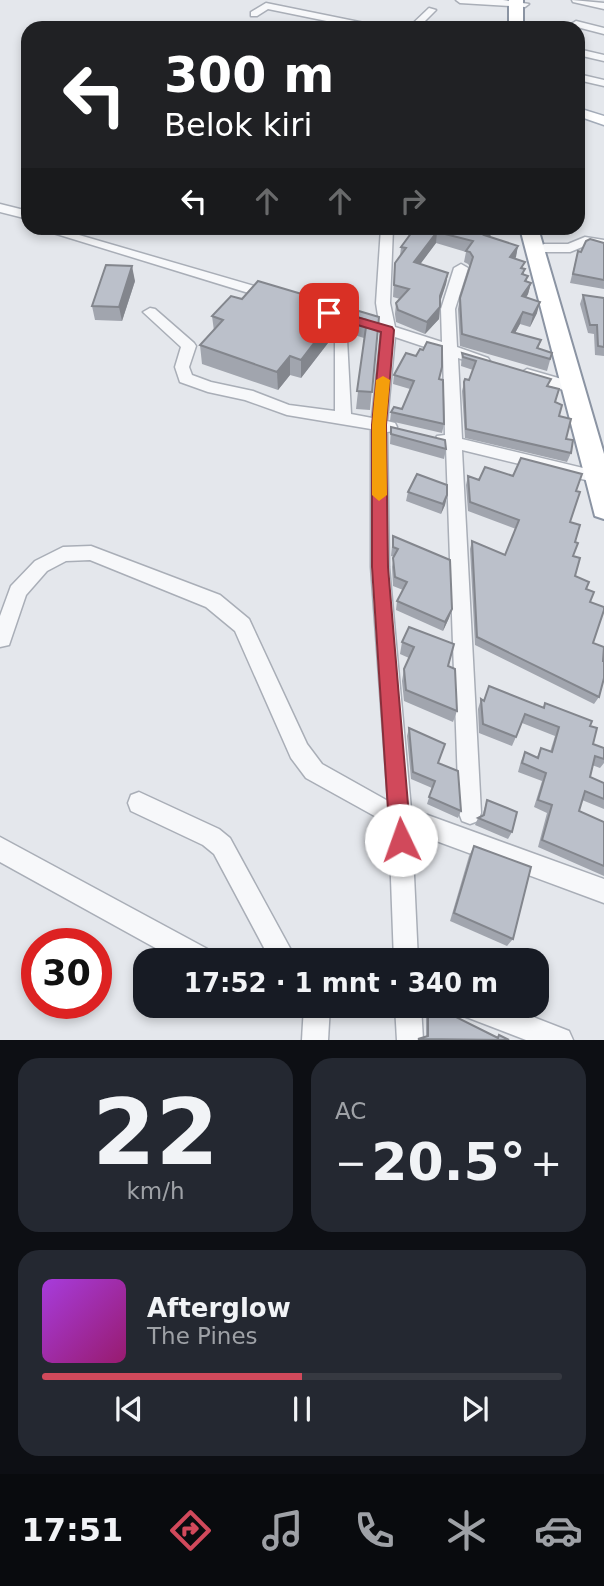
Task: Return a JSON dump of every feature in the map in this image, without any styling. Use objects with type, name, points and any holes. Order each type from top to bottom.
[{"type":"highway","points":[[517,21],[520,2]]},
{"type":"highway","points":[[520,2],[524,21]]},
{"type":"highway","points":[[531,235],[601,467],[604,509]]},
{"type":"highway","points":[[549,243],[579,393]]},
{"type":"main road","points":[[585,114],[604,121]]},
{"type":"street","points":[[460,0],[520,2]]},
{"type":"street","points":[[576,0],[604,6]]},
{"type":"street","points":[[249,3],[339,21]]},
{"type":"street","points":[[254,14],[265,6]]},
{"type":"street","points":[[420,21],[432,10]]},
{"type":"street","points":[[585,27],[604,31]]},
{"type":"street","points":[[585,54],[604,58]]},
{"type":"street","points":[[585,79],[604,83]]},
{"type":"street","points":[[0,208],[21,213]]},
{"type":"street","points":[[67,235],[286,300]]},
{"type":"street","points":[[387,235],[383,303],[378,327],[374,424],[393,814],[405,948]]},
{"type":"street","points":[[549,243],[576,247],[585,241],[604,244]]},
{"type":"street","points":[[461,268],[448,309],[470,813]]},
{"type":"street","points":[[150,312],[189,346],[182,367],[185,378],[208,387],[247,395],[287,410],[344,418],[404,431]]},
{"type":"street","points":[[378,327],[495,365]]},
{"type":"street","points":[[342,342],[344,418]]},
{"type":"street","points":[[517,371],[579,393]]},
{"type":"street","points":[[429,437],[601,467]]},
{"type":"street","points":[[2,639],[18,592],[41,566],[63,554],[91,553],[213,601],[242,625],[299,751],[314,771],[393,814],[604,891]]},
{"type":"street","points":[[139,803],[211,836],[222,846],[278,948]]},
{"type":"street","points":[[0,849],[180,948]]},
{"type":"street","points":[[316,1040],[317,1018]]},
{"type":"street","points":[[409,1018],[410,1040]]},
{"type":"street","points":[[502,1018],[560,1040]]},
{"type":"building","points":[[410,235],[435,235],[414,262],[448,273],[440,296],[440,307],[427,322],[398,310],[396,303],[409,289],[394,285],[395,263],[406,248],[401,247]]},
{"type":"building","points":[[449,235],[484,235],[518,246],[510,257],[525,262],[521,268],[525,269],[522,274],[528,276],[525,281],[531,283],[522,296],[540,302],[533,315],[523,312],[512,332],[541,340],[537,348],[552,353],[550,359],[462,334],[460,298],[473,257],[466,251],[473,241]]},
{"type":"building","points":[[590,239],[604,243],[604,280],[573,274],[578,251],[581,252],[586,241]]},
{"type":"building","points":[[106,265],[132,266],[119,307],[92,306]]},
{"type":"building","points":[[258,281],[379,317],[372,392],[357,391],[367,320],[338,312],[301,360],[290,356],[277,372],[200,345],[223,320],[212,316],[231,296],[242,299]]},
{"type":"building","points":[[583,295],[604,298],[604,347],[598,346],[597,325],[590,325]]},
{"type":"building","points":[[427,342],[442,346],[439,379],[443,380],[444,424],[391,412],[394,407],[402,409],[414,381],[394,375],[406,353],[416,356]]},
{"type":"building","points":[[462,353],[551,379],[547,386],[559,389],[555,402],[562,405],[559,416],[571,419],[566,439],[573,440],[571,453],[466,429],[464,382],[465,379],[469,380],[476,361],[463,357]]},
{"type":"building","points":[[391,427],[445,440],[446,449],[391,434]]},
{"type":"building","points":[[521,458],[582,474],[576,491],[580,492],[570,522],[580,525],[573,556],[580,558],[575,576],[589,582],[586,589],[594,592],[590,602],[604,607],[593,643],[604,647],[604,678],[599,697],[477,637],[472,541],[505,555],[519,520],[470,502],[468,476],[479,480],[485,467],[513,476]]},
{"type":"building","points":[[417,474],[447,485],[443,504],[408,492]]},
{"type":"building","points":[[393,536],[450,560],[452,609],[445,622],[397,601],[407,582],[395,577],[393,558],[398,549],[393,547]]},
{"type":"building","points":[[409,627],[454,644],[448,666],[455,669],[457,711],[406,690],[404,669],[414,647],[402,642]]},
{"type":"building","points":[[489,686],[544,708],[545,703],[592,721],[590,726],[597,728],[593,744],[604,748],[604,759],[595,756],[590,777],[604,783],[604,799],[585,791],[579,811],[604,822],[604,866],[542,840],[552,805],[538,800],[546,773],[522,763],[525,752],[538,758],[541,748],[552,752],[559,727],[525,714],[516,737],[483,724],[481,699],[484,701]]},
{"type":"building","points":[[409,728],[445,744],[438,763],[458,771],[461,811],[429,797],[435,781],[413,772]]},
{"type":"building","points":[[487,800],[517,812],[512,832],[478,818],[484,815]]},
{"type":"building","points":[[474,846],[531,867],[513,939],[454,913]]},
{"type":"building","points":[[428,1018],[458,1018],[498,1038],[499,1035],[509,1040],[418,1039],[428,1036]]},
{"type":"slow traffic","points":[[379,495],[379,425],[383,380]]},
{"type":"route","points":[[329,313],[388,330],[379,425],[380,567],[401,840]]}]
